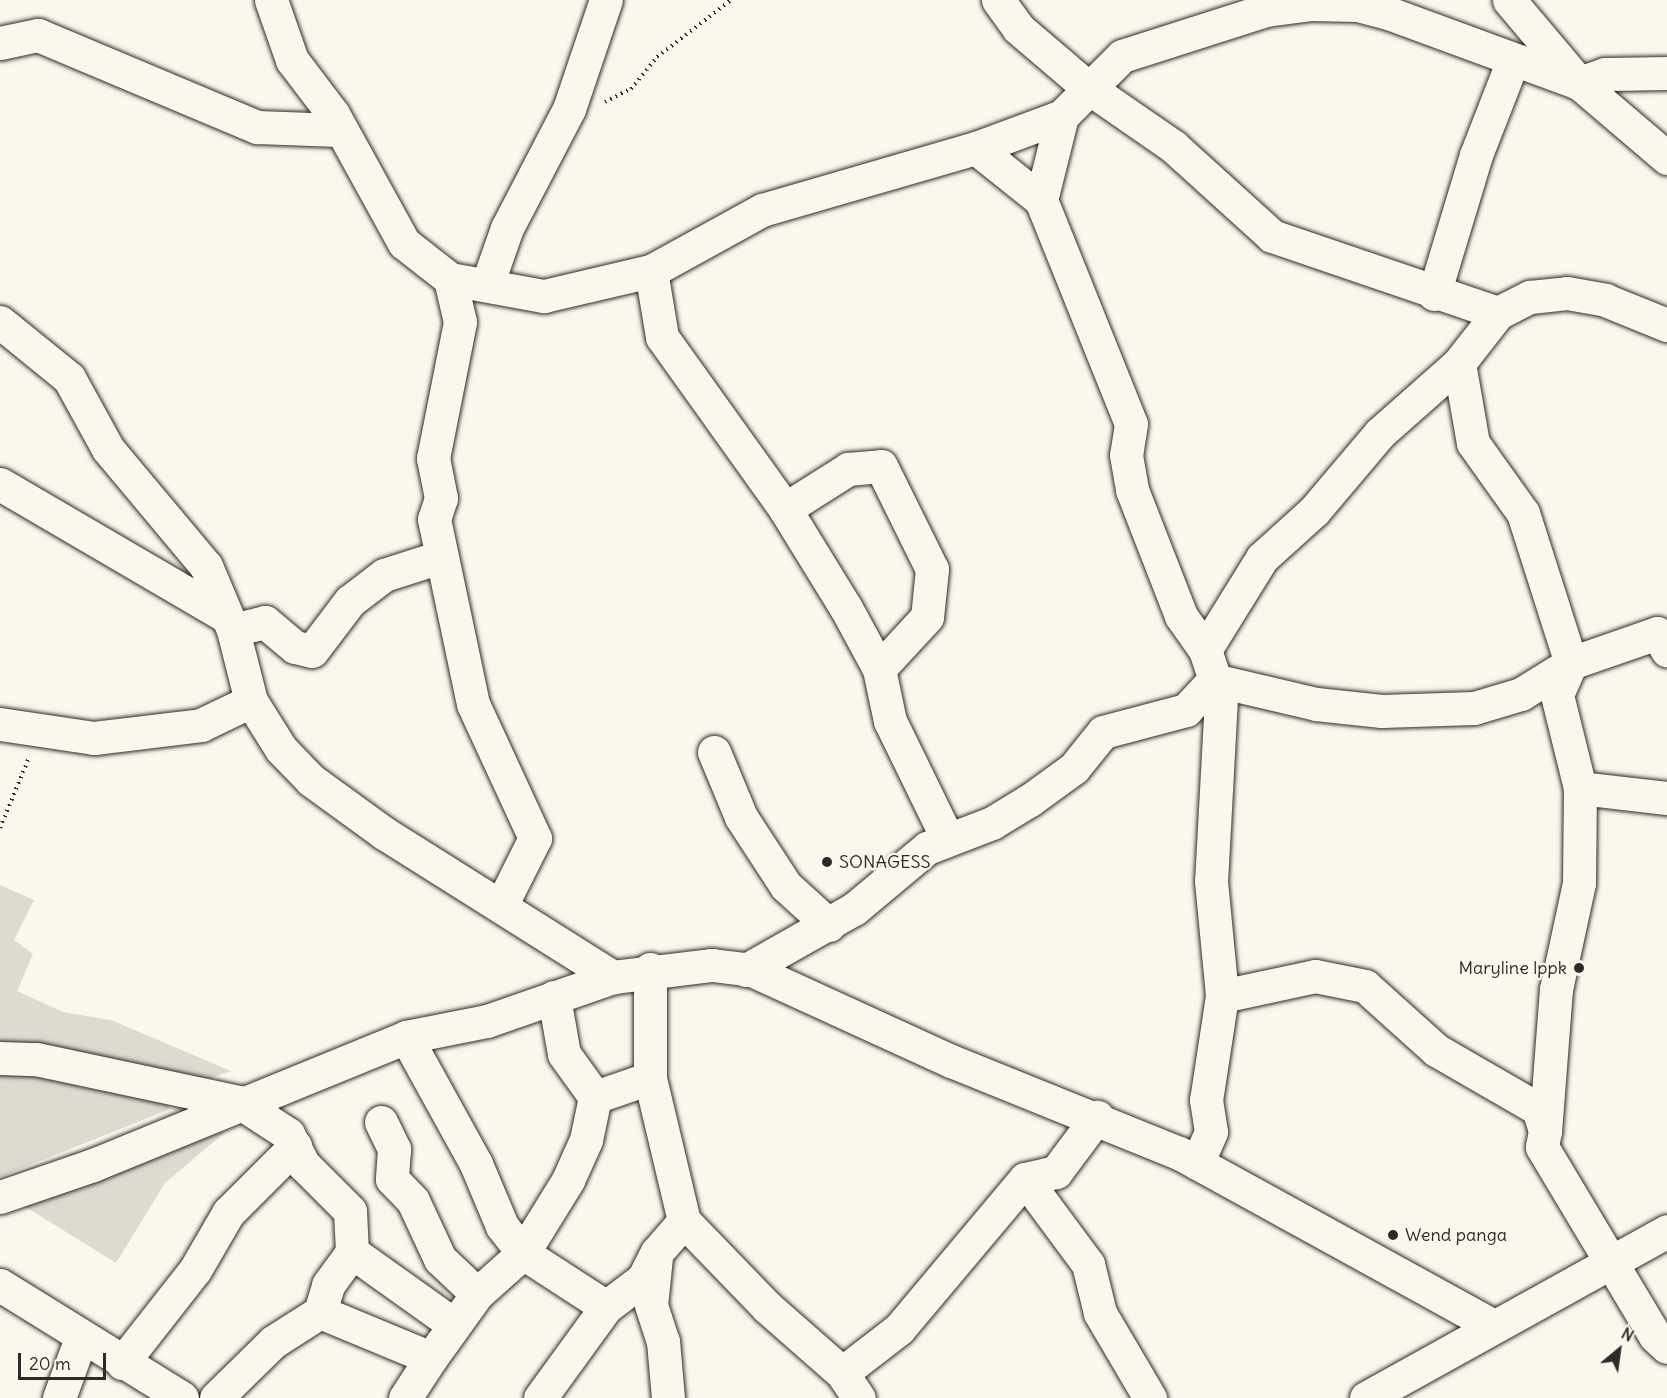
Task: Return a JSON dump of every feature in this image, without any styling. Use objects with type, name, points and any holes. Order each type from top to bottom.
[{"type":"street","points":[[271,0],[292,60],[333,114],[338,130],[404,243],[450,279],[544,296],[651,271],[762,210],[976,148],[1062,116]]},
{"type":"street","points":[[487,285],[507,228],[569,109],[606,0]]},
{"type":"street","points":[[998,0],[1018,28],[1086,86],[1174,147],[1272,236],[1434,294],[1498,313]]},
{"type":"street","points":[[1509,0],[1579,83],[1667,158]]},
{"type":"street","points":[[1041,200],[1062,116],[1086,86],[1122,56],[1169,37],[1310,4],[1380,11],[1579,83],[1605,74],[1667,73]]},
{"type":"street","points":[[0,43],[38,35],[257,127],[338,130]]},
{"type":"street","points":[[1434,294],[1476,154],[1513,60]]},
{"type":"street","points":[[976,148],[1041,200],[1131,424],[1126,455],[1132,490],[1181,616],[1210,665],[1221,726],[1211,881],[1222,996],[1206,1100],[1211,1132],[1197,1163]]},
{"type":"street","points":[[651,271],[662,337],[785,509],[879,669],[890,721],[947,837]]},
{"type":"street","points":[[450,279],[460,322],[433,458],[441,498],[434,519],[440,557],[473,704],[535,838],[501,906]]},
{"type":"street","points":[[746,969],[829,925],[947,837],[992,823],[1030,800],[1074,768],[1103,732],[1186,710],[1210,665],[1238,590],[1262,558],[1314,511],[1380,433],[1459,363],[1498,313],[1530,297],[1567,293],[1605,300],[1667,325]]},
{"type":"street","points":[[0,322],[69,378],[108,449],[206,566],[230,623],[251,701],[281,748],[311,780],[613,977]]},
{"type":"street","points":[[1459,363],[1473,443],[1524,513],[1571,663],[1557,695],[1580,788],[1579,883],[1556,989],[1542,1147],[1609,1260],[1667,1347]]},
{"type":"street","points":[[785,509],[848,469],[881,466],[932,569],[927,617],[879,669]]},
{"type":"street","points":[[0,483],[230,623],[265,622],[295,647],[312,651],[350,601],[384,575],[440,557]]},
{"type":"street","points":[[1210,665],[1316,704],[1382,711],[1474,708],[1521,694],[1571,663],[1657,633],[1667,650]]},
{"type":"street","points":[[0,724],[94,738],[201,725],[251,701]]},
{"type":"street","points":[[714,752],[741,817],[786,886],[829,925]]},
{"type":"street","points":[[1580,788],[1667,798]]},
{"type":"street","points":[[0,1197],[93,1165],[239,1102],[406,1037],[487,1021],[613,977],[650,969],[712,965],[746,969],[951,1061],[1097,1117],[1197,1163],[1492,1325]]},
{"type":"street","points":[[650,969],[650,1078],[684,1221],[767,1307],[851,1386],[1025,1179],[1056,1172],[1097,1117]]},
{"type":"street","points":[[1222,996],[1315,976],[1365,986],[1429,1046],[1538,1109],[1545,1131]]},
{"type":"street","points":[[405,1398],[453,1324],[477,1294],[523,1253],[567,1180],[586,1140],[596,1097],[564,1054],[554,997]]},
{"type":"street","points":[[406,1037],[476,1164],[502,1226],[523,1253],[606,1307]]},
{"type":"street","points":[[0,1058],[36,1059],[239,1102],[288,1134],[304,1165],[351,1211],[352,1252],[328,1285],[320,1312],[273,1342],[216,1398]]},
{"type":"street","points":[[596,1097],[650,1078]]},
{"type":"street","points":[[381,1122],[394,1149],[392,1179],[413,1201],[440,1259],[477,1294]]},
{"type":"street","points":[[122,1363],[195,1270],[228,1213],[295,1146]]},
{"type":"street","points":[[1025,1179],[1088,1264],[1100,1313],[1150,1398]]},
{"type":"street","points":[[540,1398],[606,1307],[643,1279],[657,1252],[684,1221]]},
{"type":"street","points":[[1366,1398],[1609,1260],[1667,1231]]},
{"type":"street","points":[[352,1252],[453,1324]]},
{"type":"street","points":[[657,1252],[651,1305],[663,1341],[668,1398]]},
{"type":"street","points":[[0,1285],[81,1338],[182,1398]]},
{"type":"street","points":[[320,1312],[431,1358]]},
{"type":"street","points":[[59,1398],[81,1338]]},
{"type":"path","points":[[569,109],[613,100],[631,89],[657,57],[731,0]]},
{"type":"path","points":[[0,828],[21,787],[35,730]]},
{"type":"shaded area","points":[[0,885],[34,900],[14,940],[33,954],[17,991],[63,1012],[111,1020],[231,1071],[185,1088],[0,1044]]},
{"type":"shaded area","points":[[0,1066],[165,1099],[170,1109],[0,1177]]},
{"type":"shaded area","points":[[195,1109],[224,1133],[165,1183],[116,1263],[13,1199]]},
{"type":"place","name":"SONAGESS","points":[[827,862]]},
{"type":"place","name":"Maryline lppk","points":[[1579,968]]},
{"type":"place","name":"Wend panga","points":[[1393,1235]]}]
